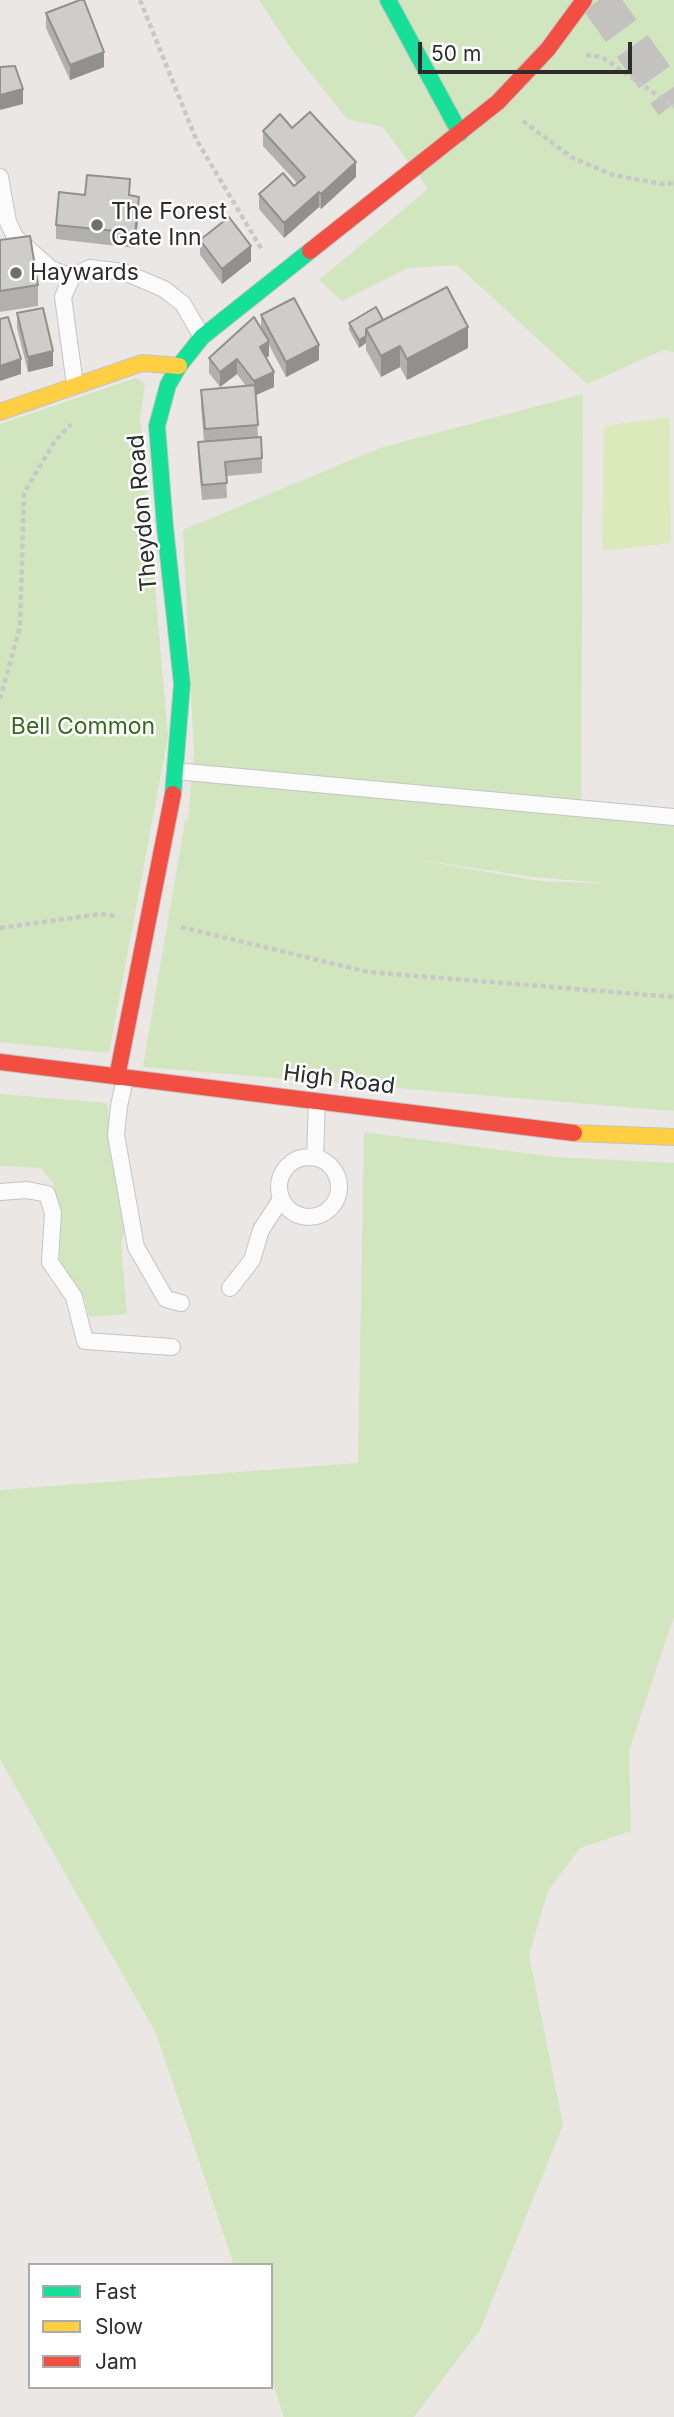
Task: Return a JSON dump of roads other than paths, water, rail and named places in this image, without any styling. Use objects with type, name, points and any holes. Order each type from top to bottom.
[{"type":"street","points":[[388,0],[460,134]]},
{"type":"street","name":"Theydon Road","points":[[121,1078],[173,798],[182,684],[157,426],[168,385],[178,366],[202,337],[498,102],[548,48],[584,0]]},
{"type":"street","points":[[0,412],[142,363],[178,366]]},
{"type":"street","name":"High Road","points":[[1,1064],[585,1134],[674,1137]]},
{"type":"lane","points":[[0,177],[8,222],[15,237],[51,269],[72,277]]},
{"type":"lane","points":[[75,388],[64,297],[72,277],[90,268],[124,272],[164,289],[183,304],[202,337]]},
{"type":"lane","points":[[175,771],[674,817]]},
{"type":"lane","points":[[121,1078],[116,1135],[136,1247],[166,1298],[181,1303]]},
{"type":"lane","points":[[316,1158],[314,1136],[317,1101]]},
{"type":"lane","points":[[306,1157],[316,1158],[331,1167],[339,1182],[337,1199],[332,1207],[318,1216],[292,1213],[281,1199],[279,1180],[289,1164],[306,1157]]},
{"type":"lane","points":[[0,1192],[27,1190],[47,1194],[53,1213],[50,1262],[74,1297],[85,1341],[172,1347]]},
{"type":"lane","points":[[230,1288],[251,1260],[261,1230],[281,1199]]},
{"type":"tunnel","points":[[599,0],[674,104]]},
{"type":"place","name":"The Forest Gate Inn","points":[[97,225]]},
{"type":"place","name":"Haywards","points":[[16,273]]},
{"type":"park label","name":"Bell Common","points":[[83,727]]}]
